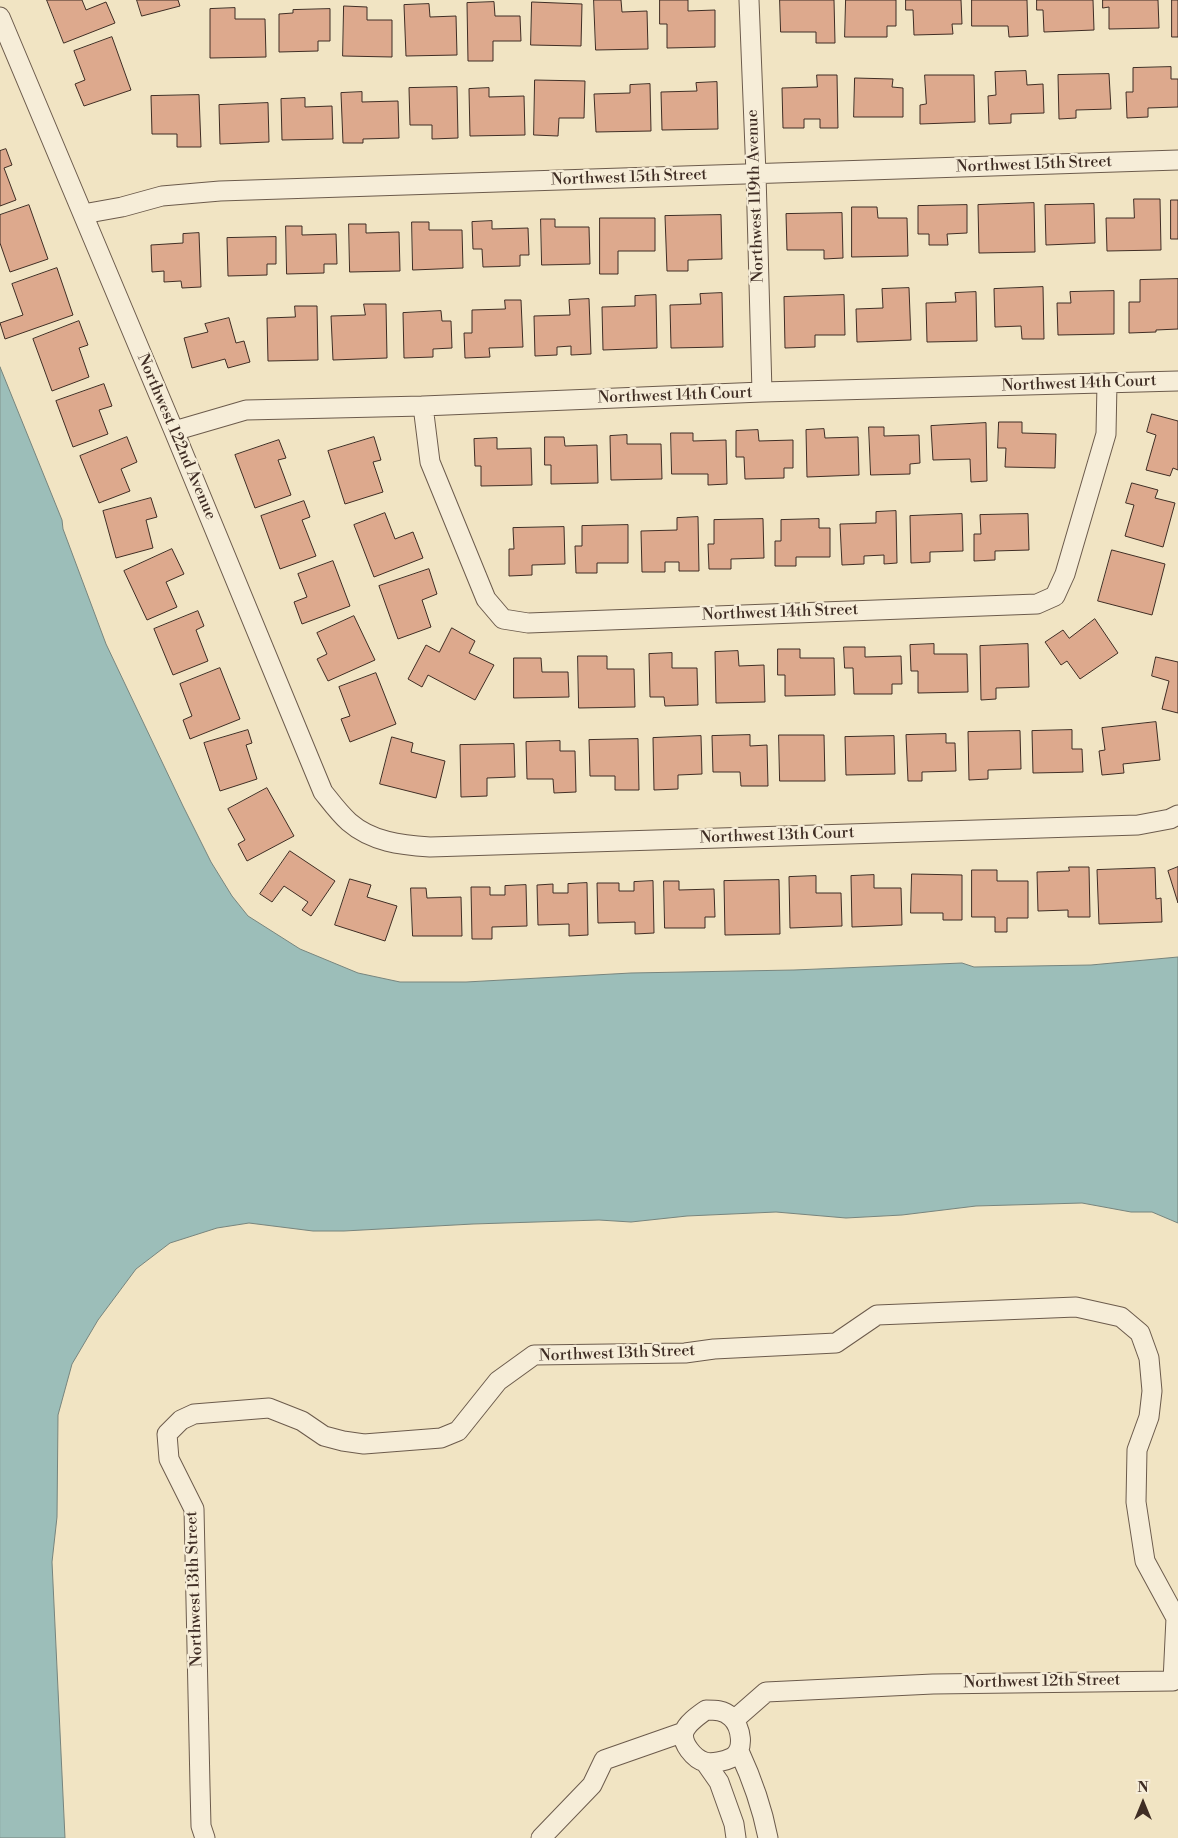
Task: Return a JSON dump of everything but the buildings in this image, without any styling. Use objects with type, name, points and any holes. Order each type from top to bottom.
[{"type":"street","name":"Northwest 119th Avenue","points":[[749,0],[762,392]]},
{"type":"street","name":"Northwest 122nd Avenue","points":[[0,17],[323,792],[350,822],[376,839]]},
{"type":"street","name":"Northwest 15th Street","points":[[83,214],[122,207],[162,196],[220,191],[1178,160]]},
{"type":"street","name":"Northwest 14th Court","points":[[174,431],[246,410],[423,406],[762,392],[1178,381]]},
{"type":"street","name":"Northwest 14th Street","points":[[423,406],[430,462],[486,599],[503,619],[528,622],[1038,604],[1056,596],[1065,574],[1106,434],[1108,383]]},
{"type":"street","name":"Northwest 13th Court","points":[[376,839],[401,845],[440,847],[1138,825],[1170,819],[1178,815]]},
{"type":"street","name":"Northwest 13th Street","points":[[205,1838],[201,1826],[194,1509],[169,1459],[167,1434],[181,1420],[194,1414],[269,1408],[302,1421],[324,1436],[364,1444],[441,1438],[458,1430],[498,1381],[534,1355],[685,1353],[714,1349],[836,1343],[877,1315],[1076,1307],[1121,1317],[1140,1333],[1149,1358],[1152,1391],[1149,1417],[1137,1450],[1136,1502]]},
{"type":"street","name":"Northwest 12th Street","points":[[734,1720],[766,1692],[933,1684],[1173,1681],[1176,1618],[1145,1561],[1136,1502]]},
{"type":"street","points":[[541,1838],[592,1785],[604,1760],[684,1732],[695,1718],[706,1710],[719,1710],[734,1720],[739,1726],[741,1738],[739,1751],[734,1757],[704,1762]]},
{"type":"street","points":[[684,1732],[685,1744],[692,1753],[704,1762],[719,1782],[734,1824],[736,1838]]},
{"type":"street","points":[[739,1751],[750,1775],[763,1813],[768,1838]]},
{"type":"water","points":[[0,367],[62,520],[63,529],[106,644],[211,862],[232,896],[248,916],[300,949],[358,973],[400,982],[466,982],[631,973],[794,970],[962,963],[974,967],[1091,965],[1178,957],[1178,1223],[1152,1212],[1131,1212],[1082,1203],[976,1206],[902,1215],[846,1218],[776,1212],[687,1216],[631,1222],[599,1220],[344,1231],[313,1231],[249,1223],[217,1228],[170,1243],[136,1269],[98,1320],[72,1364],[58,1415],[57,1517],[52,1562],[65,1838],[0,1838]]}]
